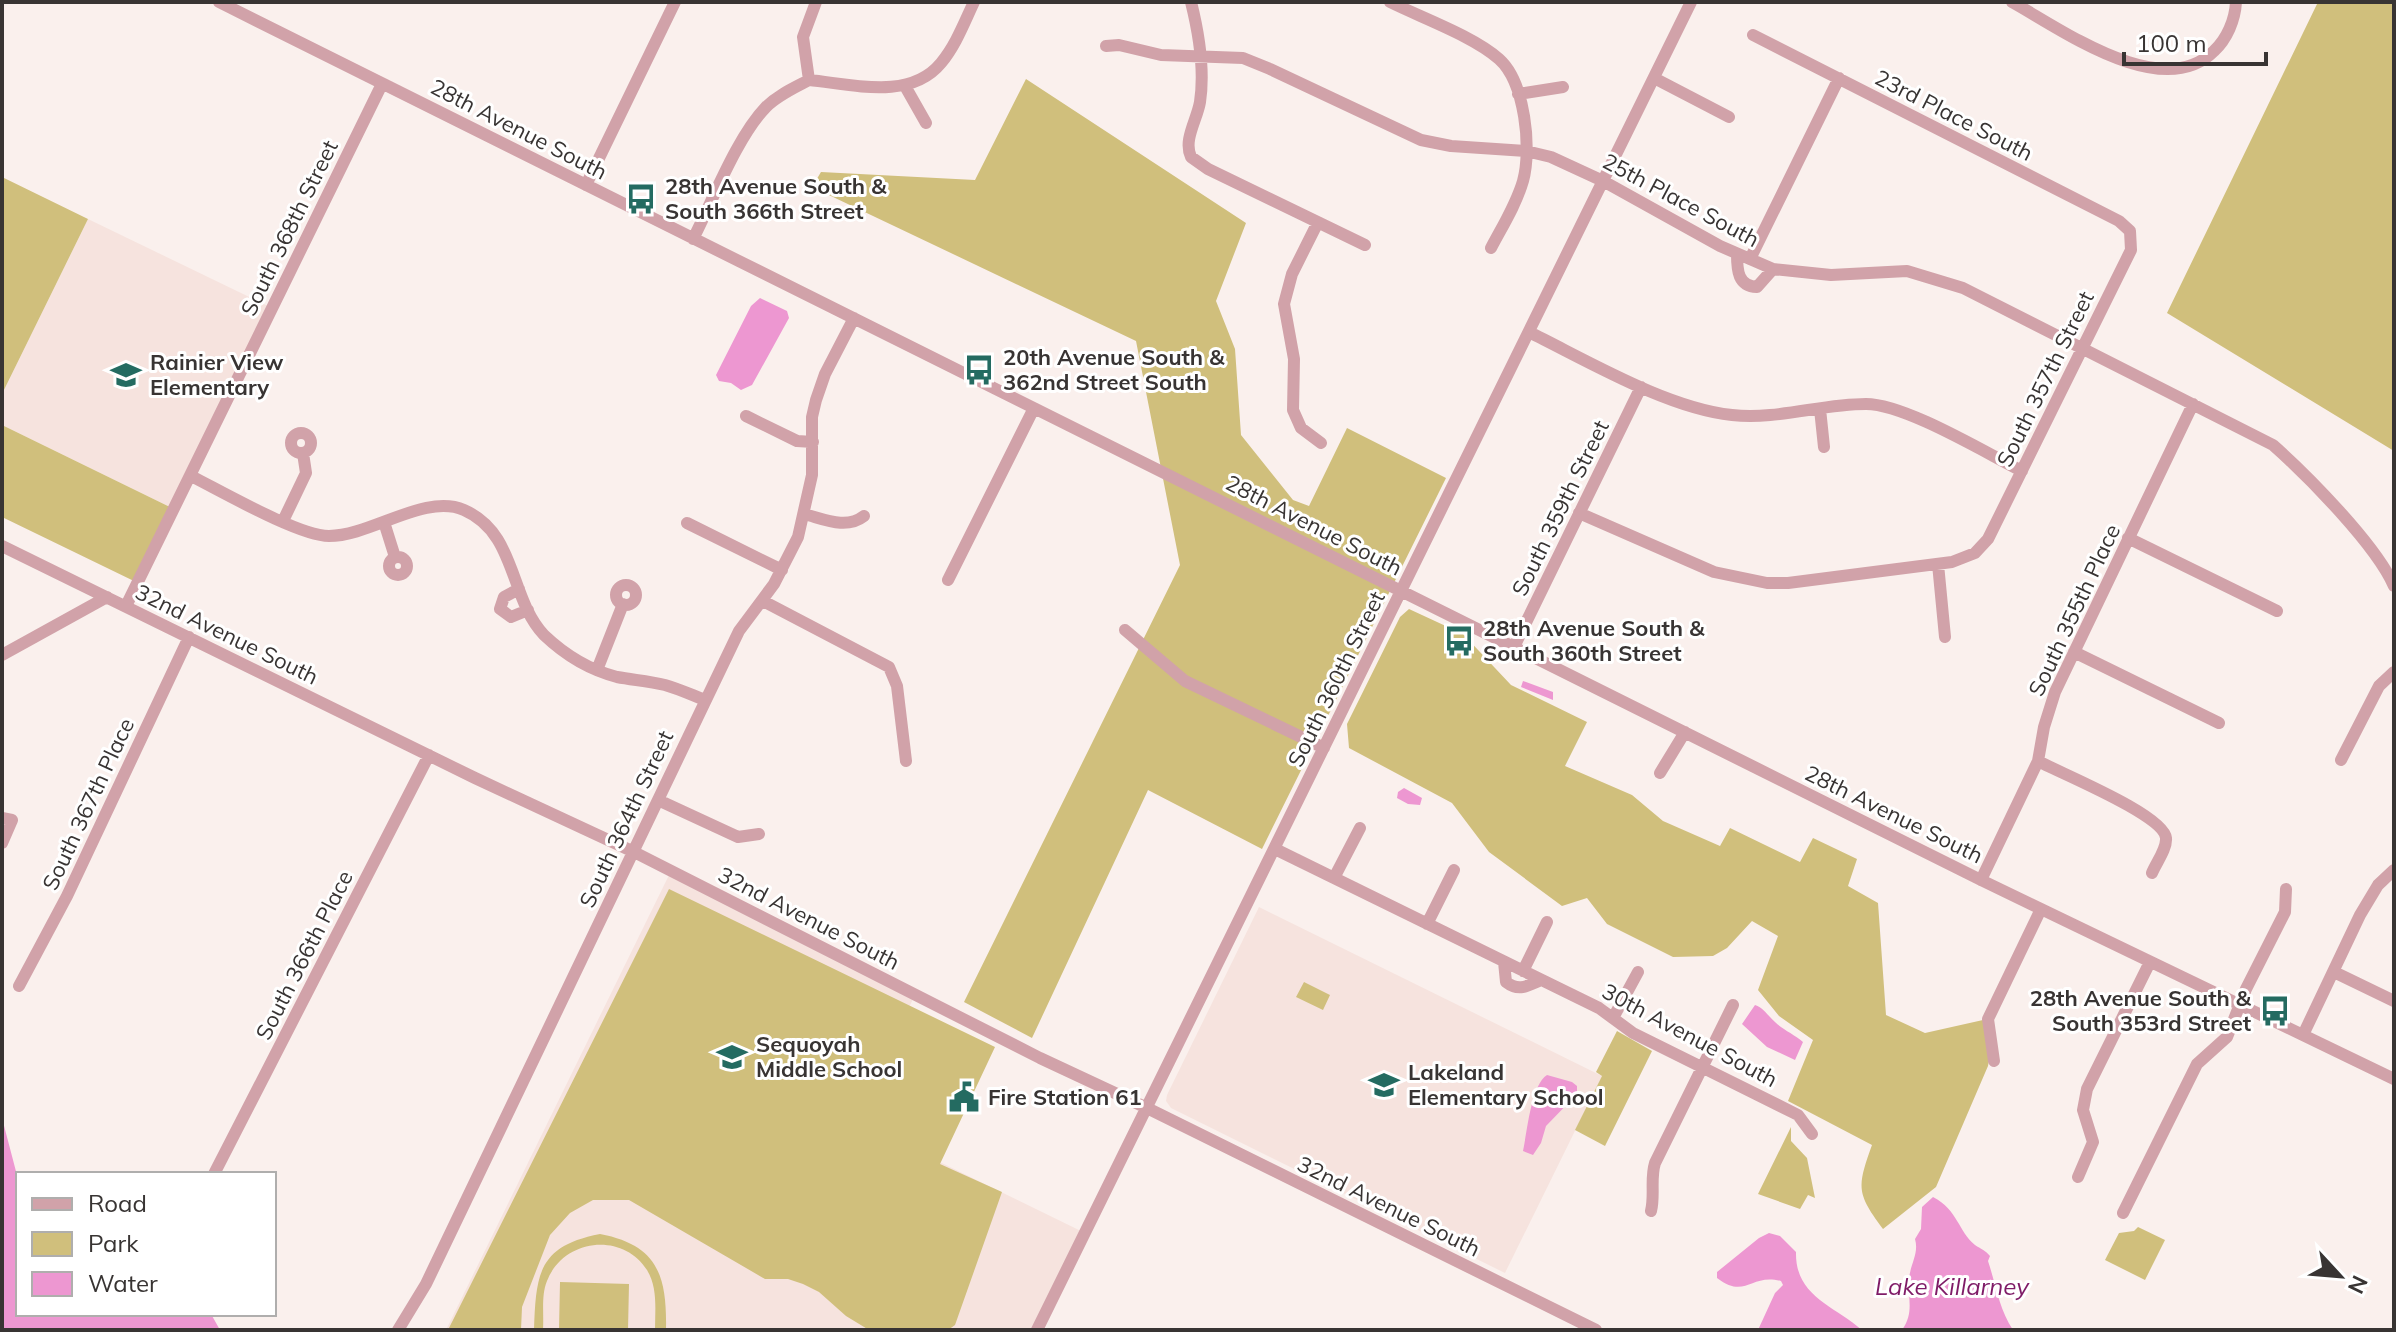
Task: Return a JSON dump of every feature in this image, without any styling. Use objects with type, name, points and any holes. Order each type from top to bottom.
[{"type":"street","name":"28th Avenue South","points":[[219,2],[1981,880],[2394,1079]]},
{"type":"street","points":[[586,185],[674,2]]},
{"type":"street","points":[[809,80],[803,37],[816,2]]},
{"type":"street","points":[[693,239],[728,168],[759,115],[780,96],[809,80],[884,87],[905,86],[928,76],[942,63],[974,2]]},
{"type":"street","points":[[1191,2],[1200,55],[1200,99],[1188,149],[1198,163],[1365,245]]},
{"type":"street","points":[[1390,2],[1492,53],[1507,68],[1518,94],[1526,151],[1522,185],[1491,248]]},
{"type":"street","name":"South 360th Street","points":[[1037,1330],[1691,2]]},
{"type":"street","points":[[2012,2],[2107,55],[2158,69],[2176,70],[2198,63],[2217,49],[2235,13],[2236,2]]},
{"type":"street","name":"23rd Place South","points":[[1753,35],[2109,216],[2124,225],[2132,235]]},
{"type":"street","name":"25th Place South","points":[[1106,46],[1119,45],[1161,55],[1237,57],[1262,65],[1421,140],[1451,146],[1526,151],[1566,162],[1744,257],[1773,269],[1831,275],[1889,270],[1926,275],[1985,298],[2264,440],[2294,463],[2367,546],[2394,586]]},
{"type":"street","points":[[1654,78],[1729,117]]},
{"type":"street","points":[[1773,269],[1757,287],[1747,285],[1739,277],[1744,257],[1839,78]]},
{"type":"street","name":"South 368th Street","points":[[126,606],[382,84]]},
{"type":"street","points":[[905,86],[926,123]]},
{"type":"street","points":[[1518,94],[1563,87]]},
{"type":"street","points":[[1318,222],[1288,283],[1284,304],[1294,359],[1293,410],[1301,428],[1321,443]]},
{"type":"street","name":"South 357th Street","points":[[1938,564],[1975,553],[1988,539],[2129,256],[2132,235]]},
{"type":"street","name":"South 364th Street","points":[[398,1330],[426,1284],[739,631],[763,601],[798,537],[812,475],[812,417],[820,387],[854,318]]},
{"type":"street","points":[[1529,332],[1641,387],[1712,412],[1770,415],[1865,404],[1894,409],[2022,471]]},
{"type":"street","name":"South 359th Street","points":[[1514,647],[1641,387]]},
{"type":"street","name":"South 355th Place","points":[[1981,880],[2038,761],[2049,710],[2074,652],[2193,404]]},
{"type":"street","points":[[948,580],[1034,408]]},
{"type":"street","points":[[1820,409],[1824,447]]},
{"type":"street","points":[[746,416],[797,441],[813,442]]},
{"type":"street","points":[[283,521],[306,473],[303,453]]},
{"type":"street","points":[[191,476],[283,521],[326,536],[348,534],[439,506],[462,509],[482,521],[500,542],[528,610],[542,632],[557,646],[597,670],[667,685],[705,700]]},
{"type":"street","points":[[1579,513],[1714,572],[1767,583],[1938,564],[1945,637]]},
{"type":"street","points":[[804,514],[847,524],[864,516]]},
{"type":"street","points":[[384,522],[395,557]]},
{"type":"street","points":[[687,523],[782,570]]},
{"type":"street","points":[[2128,538],[2277,611]]},
{"type":"street","name":"32nd Avenue South","points":[[2,546],[634,852],[1040,1058],[1596,1330]]},
{"type":"street","points":[[519,589],[504,597],[500,609],[511,617],[528,610]]},
{"type":"street","points":[[2,655],[107,597]]},
{"type":"street","points":[[763,601],[889,667],[897,686],[906,761]]},
{"type":"street","points":[[597,670],[623,604]]},
{"type":"street","points":[[1125,630],[1185,681],[1324,748]]},
{"type":"street","name":"South 367th Place","points":[[19,986],[67,896],[189,637]]},
{"type":"street","points":[[2074,652],[2219,723]]},
{"type":"street","points":[[2341,760],[2375,692],[2394,672]]},
{"type":"street","points":[[1660,773],[1685,732]]},
{"type":"street","name":"South 366th Place","points":[[215,1172],[429,755]]},
{"type":"street","points":[[2038,761],[2140,811],[2157,823],[2163,831],[2165,842],[2152,873]]},
{"type":"street","points":[[658,800],[738,837],[759,834]]},
{"type":"street","points":[[2,843],[7,819]]},
{"type":"street","points":[[1334,878],[1360,828]]},
{"type":"street","name":"30th Avenue South","points":[[1275,849],[1599,1008],[1633,1033],[1798,1115],[1812,1134]]},
{"type":"street","points":[[1427,924],[1454,870]]},
{"type":"street","points":[[2303,1035],[2368,900],[2394,870]]},
{"type":"street","points":[[2123,1213],[2197,1064],[2224,1041],[2285,912],[2286,889]]},
{"type":"street","points":[[1994,1061],[1988,1030],[1989,1013],[2041,909]]},
{"type":"street","points":[[1523,971],[1547,922]]},
{"type":"street","name":"30th Avenue South","points":[[1504,962],[1506,982],[1512,987],[1520,989],[1541,980]]},
{"type":"street","points":[[2078,1177],[2093,1142],[2083,1110],[2087,1089],[2150,962]]},
{"type":"street","points":[[1613,1018],[1638,972]]},
{"type":"street","points":[[2334,972],[2394,1001]]},
{"type":"street","points":[[1651,1211],[1651,1173],[1733,1005]]},
{"type":"shaded area","name":"Rainier View Elementary","points":[[88,219],[272,308],[174,509],[2,425],[2,394]]},
{"type":"shaded area","name":"Sequoyah Middle School","points":[[671,871],[915,995],[854,1120],[1085,1233],[1037,1330],[446,1330]]},
{"type":"shaded area","name":"Lakeland Elementary School","points":[[1259,907],[1602,1076],[1505,1273],[1171,1108],[1166,1101]]},
{"type":"green space","points":[[2318,2],[2394,2],[2394,451],[2167,313]]},
{"type":"green space","points":[[1026,79],[1246,223],[1216,301],[1235,349],[1241,435],[1293,500],[1309,506],[1347,428],[1446,478],[1262,849],[1148,790],[1032,1038],[964,1002],[1180,565],[1136,341],[812,187],[821,172],[975,180]]},
{"type":"green space","points":[[2,177],[88,219],[2,394]]},
{"type":"green space","points":[[2,425],[174,509],[138,583],[2,517]]},
{"type":"green space","points":[[1409,609],[1463,634],[1511,685],[1587,722],[1565,766],[1632,795],[1663,821],[1720,846],[1730,828],[1800,862],[1813,838],[1857,859],[1848,886],[1878,903],[1886,1015],[1925,1033],[1983,1020],[1990,1055],[1988,1066],[1936,1187],[1883,1229],[1868,1207],[1862,1189],[1872,1145],[1788,1101],[1813,1040],[1779,1016],[1758,990],[1778,936],[1752,921],[1727,948],[1713,956],[1673,957],[1607,924],[1587,898],[1562,906],[1489,852],[1452,803],[1349,748],[1347,724],[1400,617]]},
{"type":"green space","name":"Sequoyah Middle School","points":[[669,889],[995,1047],[940,1164],[1002,1192],[955,1325],[948,1330],[869,1330],[846,1316],[819,1292],[788,1279],[765,1279],[629,1200],[593,1200],[570,1213],[550,1235],[522,1307],[521,1330],[448,1330]]},
{"type":"green space","points":[[1304,982],[1330,995],[1323,1010],[1296,997]]},
{"type":"green space","points":[[1617,1031],[1652,1051],[1605,1146],[1575,1130],[1602,1076],[1596,1072]]},
{"type":"green space","points":[[1791,1127],[1791,1141],[1807,1158],[1815,1198],[1808,1195],[1800,1209],[1758,1194]]},
{"type":"green space","points":[[2138,1227],[2165,1240],[2145,1280],[2105,1260],[2119,1233],[2134,1231]]},
{"type":"green space","points":[[600,1234],[635,1246],[655,1266],[664,1294],[666,1330],[655,1330],[654,1292],[647,1270],[623,1249],[594,1245],[566,1256],[555,1267],[544,1292],[543,1330],[534,1330],[536,1293],[544,1266],[564,1246]]},
{"type":"green space","points":[[560,1282],[629,1284],[628,1330],[559,1330]]},
{"type":"water","points":[[760,298],[787,311],[789,318],[752,385],[741,390],[731,383],[719,381],[716,375],[751,306]]},
{"type":"water","points":[[1523,681],[1553,692],[1553,700],[1521,687]]},
{"type":"water","points":[[1404,788],[1422,798],[1420,805],[1408,804],[1397,798],[1398,792]]},
{"type":"water","points":[[1755,1005],[1803,1042],[1795,1060],[1767,1047],[1742,1024]]},
{"type":"water","points":[[1547,1075],[1572,1082],[1577,1086],[1577,1094],[1546,1126],[1533,1155],[1523,1151],[1528,1122],[1537,1089]]},
{"type":"water","points":[[2,1118],[16,1172],[16,1316],[212,1316],[220,1330],[2,1330]]},
{"type":"water","name":"Lake Killarney","points":[[1933,1197],[1948,1208],[1969,1239],[1990,1256],[1988,1261],[1998,1297],[2013,1330],[1902,1330],[1909,1311],[1909,1278],[1915,1239],[1921,1229],[1922,1207]]},
{"type":"water","name":"Lake Killarney","points":[[1769,1233],[1780,1236],[1796,1252],[1797,1267],[1809,1289],[1862,1330],[1758,1330],[1775,1293],[1783,1285],[1781,1281],[1762,1280],[1735,1287],[1717,1278],[1717,1272]]},
{"type":"place","name":"28th Avenue South & South 366th Street","points":[[641,199]]},
{"type":"place","name":"20th Avenue South & 362nd Street South","points":[[979,370]]},
{"type":"place","name":"Rainier View Elementary","points":[[126,375]]},
{"type":"place","name":"28th Avenue South & South 360th Street","points":[[1459,641]]},
{"type":"place","name":"28th Avenue South & South 353rd Street","points":[[2275,1011]]},
{"type":"place","name":"Sequoyah Middle School","points":[[732,1057]]},
{"type":"place","name":"Lakeland Elementary School","points":[[1384,1085]]},
{"type":"place","name":"Fire Station 61","points":[[964,1097]]}]
